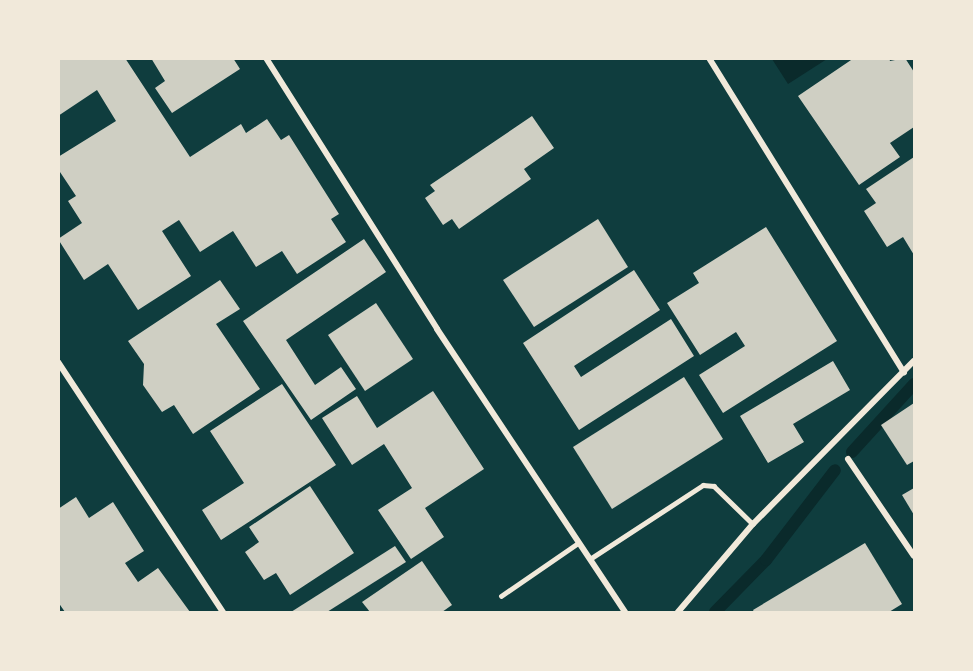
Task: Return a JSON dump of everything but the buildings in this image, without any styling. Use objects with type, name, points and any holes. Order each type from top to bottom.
[{"type":"street","points":[[266,58],[437,329],[625,612]]},
{"type":"street","points":[[709,58],[904,374]]},
{"type":"street","points":[[678,612],[753,524],[904,374],[915,360]]},
{"type":"street","points":[[58,362],[223,612]]},
{"type":"street","points":[[848,459],[915,556]]},
{"type":"lane","points":[[590,559],[703,485],[714,486],[753,524]]},
{"type":"lane","points":[[501,596],[578,543]]},
{"type":"water","points":[[772,59],[827,59],[788,84]]},
{"type":"waterway","points":[[852,452],[914,384]]},
{"type":"waterway","points":[[715,612],[766,560],[835,470]]}]
